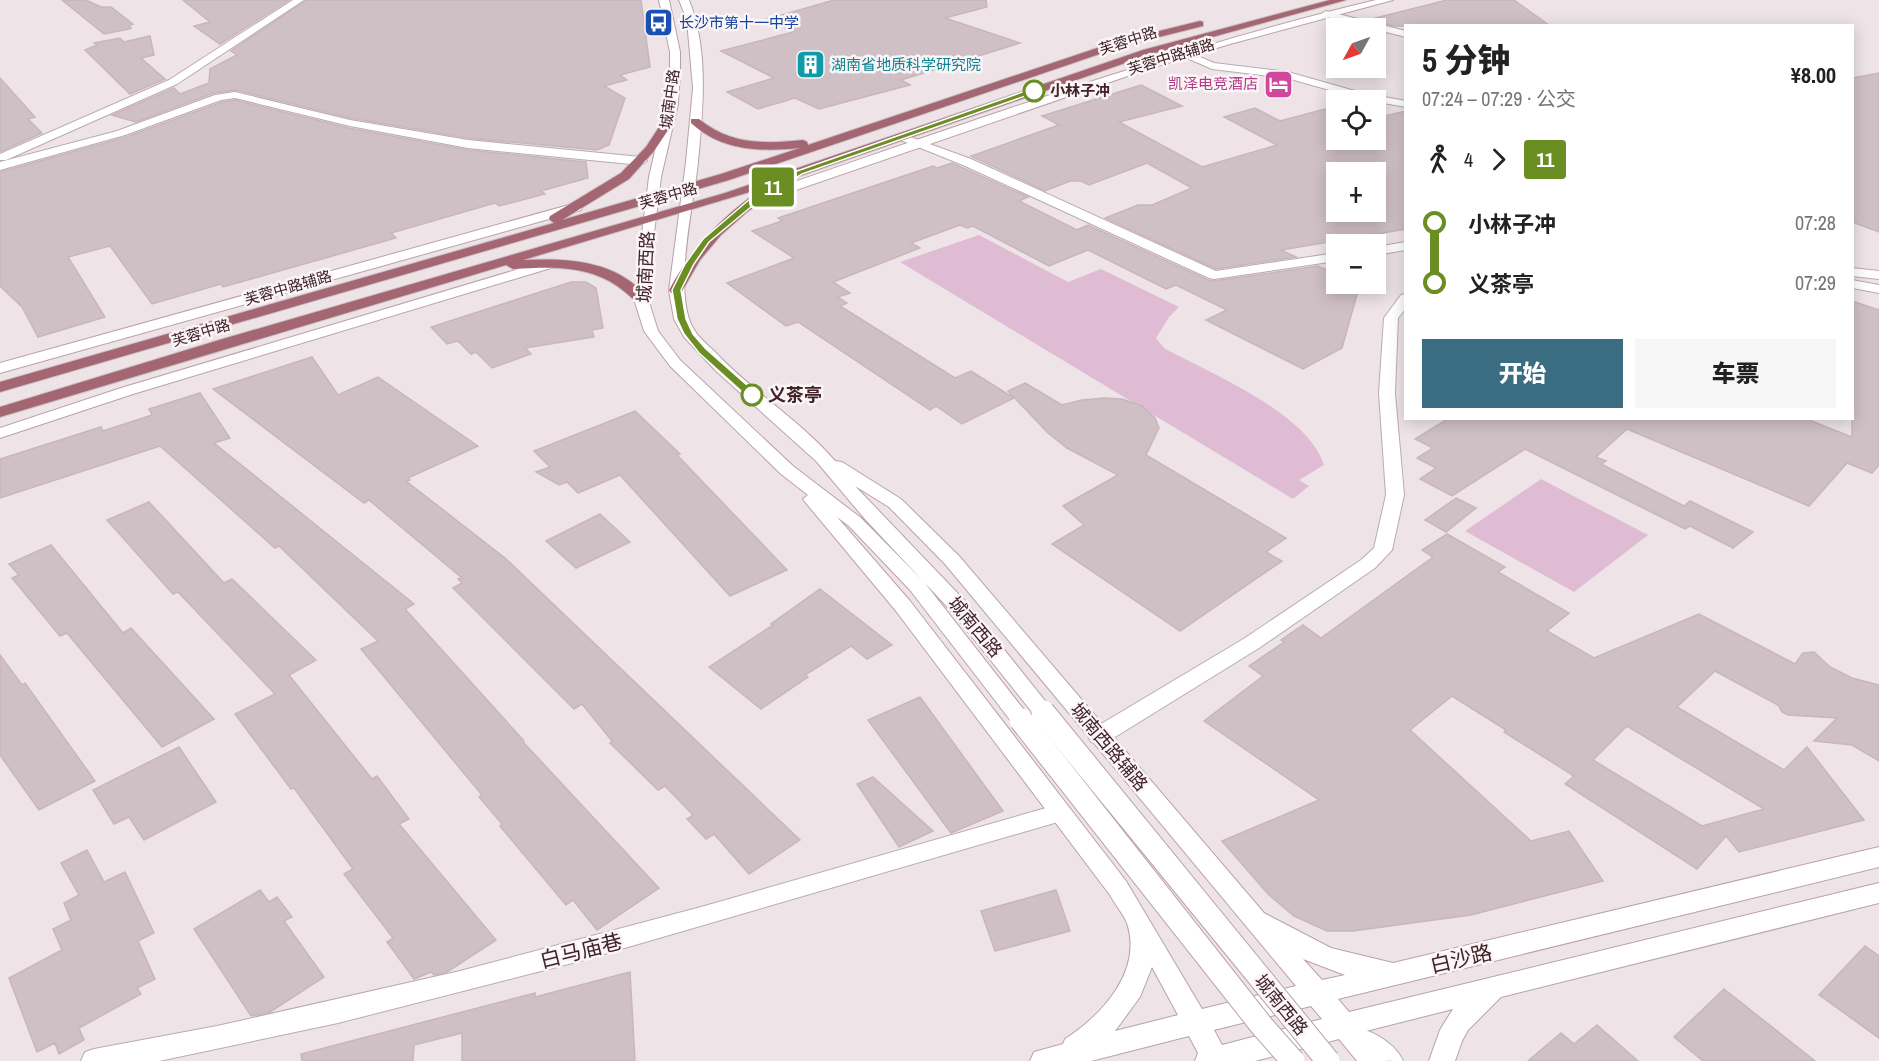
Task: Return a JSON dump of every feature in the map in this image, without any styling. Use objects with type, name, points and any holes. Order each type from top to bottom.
[{"type":"main road","name":"芙蓉中路","points":[[0,387],[688,188],[1119,44],[1292,0]]},
{"type":"main road","name":"芙蓉中路","points":[[0,412],[686,208],[800,172],[1147,52],[1341,0]]},
{"type":"main road","points":[[514,238],[576,207],[625,176],[641,161],[669,120]]},
{"type":"main road","points":[[695,121],[702,129],[720,139],[756,146],[809,143],[855,134]]},
{"type":"main road","points":[[676,290],[706,241],[754,200],[800,172]]},
{"type":"main road","points":[[470,271],[549,264],[588,268],[606,273],[632,287],[641,299]]},
{"type":"street","points":[[0,158],[172,82],[299,0]]},
{"type":"street","name":"城南中路","points":[[652,199],[674,89],[675,52],[664,0]]},
{"type":"street","name":"城南中路","points":[[684,0],[692,21],[698,88],[688,188]]},
{"type":"street","name":"芙蓉中路辅路","points":[[754,200],[1184,53],[1326,14],[1388,0]]},
{"type":"street","points":[[1326,14],[1404,34]]},
{"type":"street","points":[[1184,53],[1212,66],[1288,75],[1361,96],[1404,104]]},
{"type":"street","points":[[0,166],[89,143],[219,97],[235,95],[350,123],[468,144],[641,161]]},
{"type":"street","points":[[902,137],[967,162],[1214,275],[1326,258]]},
{"type":"street","name":"城南西路","points":[[688,188],[676,290],[681,319],[689,334],[703,351],[822,457],[870,514],[960,608],[1032,716],[1262,1026],[1293,1061]]},
{"type":"street","name":"城南西路","points":[[652,199],[641,299],[651,331],[675,363],[787,470],[855,522],[886,554],[961,640],[1032,716],[1328,1061]]},
{"type":"street","name":"芙蓉中路辅路","points":[[0,368],[576,207]]},
{"type":"street","points":[[1386,249],[1404,246]]},
{"type":"street","points":[[0,434],[127,391],[549,264]]},
{"type":"street","points":[[1854,272],[1879,275]]},
{"type":"street","points":[[1854,284],[1879,289]]},
{"type":"street","points":[[1099,736],[1252,643],[1368,564],[1383,550],[1395,495],[1387,393],[1391,318],[1404,301]]},
{"type":"street","name":"城南西路辅路","points":[[822,457],[895,503],[982,594],[1374,1061]]},
{"type":"street","points":[[787,470],[903,606],[1100,864],[1137,917],[1196,1022],[1214,1060]]},
{"type":"street","name":"白马庙巷","points":[[94,1061],[308,1018],[633,938],[1060,813]]},
{"type":"street","name":"白沙路","points":[[1051,1059],[1879,857]]},
{"type":"street","name":"白沙路","points":[[1214,1060],[1879,893]]},
{"type":"street","points":[[1248,912],[1298,945],[1323,956],[1355,967],[1401,973]]},
{"type":"street","points":[[1051,1059],[1088,1040],[1108,1021],[1126,994],[1140,967],[1142,944],[1137,917]]},
{"type":"street","points":[[1442,1061],[1447,1041],[1460,1017],[1499,987]]},
{"type":"street","points":[[1344,1026],[1390,1061]]},
{"type":"shaded area","points":[[979,235],[1068,282],[1101,269],[1179,307],[1169,317],[1156,338],[1164,348],[1231,382],[1278,412],[1298,428],[1314,446],[1324,465],[1299,480],[1309,486],[1293,499],[900,262]]},
{"type":"shaded area","points":[[1541,479],[1648,535],[1574,592],[1465,531]]},
{"type":"building","points":[[62,0],[86,0],[101,7],[111,7],[133,24],[129,26],[131,28],[129,29],[104,34]]},
{"type":"building","points":[[183,0],[289,0],[220,44],[194,26],[210,22]]},
{"type":"building","points":[[306,0],[641,0],[650,67],[620,75],[627,80],[604,86],[625,98],[609,145],[597,150],[468,138],[350,118],[236,90],[214,93],[136,122],[112,115],[174,88],[180,94],[209,83],[210,69],[237,55],[231,51]]},
{"type":"building","points":[[834,0],[986,0],[987,7],[945,18],[1020,43],[901,80],[910,85],[819,109],[795,98],[758,109],[727,92],[774,78],[721,51],[793,32],[768,19]]},
{"type":"building","points":[[1447,0],[1514,0],[1547,24],[1404,24],[1404,26],[1386,24],[1386,18],[1375,18]]},
{"type":"building","points":[[150,36],[154,55],[141,58],[165,79],[130,94],[85,50],[97,45],[94,43],[120,38],[124,42]]},
{"type":"building","points":[[1879,73],[1879,232],[1854,223],[1854,78]]},
{"type":"building","points":[[0,78],[35,117],[28,119],[42,133],[0,152]]},
{"type":"building","points":[[1141,85],[1182,106],[1119,122],[1202,167],[1277,145],[1224,117],[1255,108],[1280,121],[1326,110],[1326,150],[1386,150],[1386,116],[1404,111],[1404,229],[1376,234],[1326,234],[1326,242],[1281,250],[1296,257],[1216,269],[1105,218],[1138,205],[1152,205],[1192,188],[1147,163],[1089,185],[1081,181],[1070,181],[1045,191],[971,156],[1059,125],[1042,116]]},
{"type":"building","points":[[235,100],[349,128],[468,150],[586,162],[588,178],[541,191],[545,194],[499,206],[495,203],[391,233],[396,238],[223,287],[221,284],[152,304],[110,246],[68,257],[105,317],[38,337],[22,307],[0,286],[0,172],[126,137],[222,102]]},
{"type":"building","points":[[952,163],[1028,197],[1019,201],[1077,230],[1088,225],[1208,280],[1318,266],[1326,270],[1326,294],[1357,294],[1342,348],[1303,369],[1206,320],[1227,310],[1176,285],[1166,289],[1088,250],[1049,266],[973,226],[967,228],[960,225],[911,243],[920,248],[833,282],[850,293],[838,297],[847,303],[840,306],[955,378],[971,371],[1014,398],[962,424],[936,406],[930,410],[798,322],[786,326],[727,283],[794,258],[752,231],[782,221],[778,218],[933,166],[937,168]]},
{"type":"building","points":[[571,282],[586,282],[596,288],[603,328],[592,330],[594,337],[525,348],[531,354],[492,368],[476,352],[471,354],[458,341],[447,344],[431,327]]},
{"type":"building","points":[[1854,302],[1879,310],[1879,465],[1872,473],[1847,463],[1809,506],[1627,429],[1596,457],[1606,461],[1601,464],[1684,506],[1690,501],[1753,532],[1733,548],[1690,526],[1685,529],[1525,449],[1452,496],[1420,479],[1436,468],[1417,458],[1433,448],[1415,439],[1446,420],[1809,420],[1852,437]]},
{"type":"building","points":[[312,357],[338,395],[378,377],[478,446],[408,478],[410,480],[406,481],[505,558],[800,840],[749,874],[714,834],[706,839],[687,819],[693,815],[665,786],[658,790],[610,743],[612,741],[582,704],[574,709],[453,588],[462,583],[458,579],[462,578],[369,500],[364,503],[213,389]]},
{"type":"building","points":[[1025,383],[1062,405],[1104,398],[1122,399],[1142,406],[1155,418],[1159,428],[1146,455],[1286,538],[1266,552],[1282,561],[1180,631],[1052,544],[1084,525],[1063,506],[1118,475],[1067,448],[1048,433],[1008,391]]},
{"type":"building","points":[[200,393],[230,438],[214,443],[414,604],[405,609],[523,742],[659,888],[597,930],[573,900],[566,905],[500,826],[502,824],[479,797],[482,795],[361,649],[378,641],[279,546],[275,548],[160,446],[0,498],[0,459],[101,427],[103,431],[152,415],[149,409]]},
{"type":"building","points":[[635,411],[680,454],[677,455],[787,570],[730,596],[620,475],[578,493],[567,482],[559,485],[536,472],[550,467],[534,451]]},
{"type":"building","points":[[1456,498],[1476,508],[1446,532],[1425,520]]},
{"type":"building","points":[[149,502],[224,583],[232,579],[316,660],[289,675],[372,779],[377,776],[409,819],[399,824],[496,940],[447,972],[434,975],[431,972],[414,979],[387,942],[393,938],[344,874],[353,869],[294,788],[291,789],[235,714],[275,694],[178,592],[173,594],[107,520]]},
{"type":"building","points":[[600,514],[630,542],[576,568],[546,541]]},
{"type":"building","points":[[1447,534],[1505,567],[1498,572],[1569,613],[1547,631],[1594,658],[1699,614],[1795,664],[1803,653],[1814,652],[1830,667],[1852,678],[1879,685],[1879,761],[1852,745],[1814,741],[1837,718],[1788,715],[1782,712],[1778,705],[1715,671],[1677,707],[1784,770],[1807,747],[1864,820],[1739,852],[1726,836],[1697,869],[1565,784],[1574,776],[1452,696],[1410,730],[1531,841],[1569,831],[1603,881],[1471,915],[1353,931],[1327,931],[1294,916],[1268,894],[1222,841],[1319,800],[1204,721],[1263,676],[1249,666],[1284,642],[1281,640],[1303,625],[1321,638],[1433,557],[1422,550]],"holes":[[[1627,726],[1764,809],[1702,826],[1593,760]]]},
{"type":"building","points":[[51,545],[123,633],[131,628],[214,719],[162,747],[67,633],[60,636],[12,578],[19,575],[9,564]]},
{"type":"building","points":[[820,589],[892,645],[867,659],[851,646],[805,675],[808,677],[761,709],[709,667],[773,625],[771,624]]},
{"type":"building","points":[[0,655],[22,685],[25,683],[95,781],[39,810],[0,755]]},
{"type":"building","points":[[920,697],[1003,811],[951,833],[868,720]]},
{"type":"building","points":[[179,747],[216,802],[144,840],[129,817],[114,824],[93,790]]},
{"type":"building","points":[[873,777],[933,831],[899,847],[857,784]]},
{"type":"building","points":[[87,850],[104,882],[125,872],[154,933],[138,941],[155,979],[137,988],[141,994],[79,1028],[84,1040],[59,1054],[55,1043],[37,1052],[9,978],[62,950],[53,929],[71,920],[64,903],[79,895],[61,863]]},
{"type":"building","points":[[260,890],[269,902],[277,897],[292,917],[284,921],[324,977],[270,1012],[251,1016],[194,929]]},
{"type":"building","points":[[1056,890],[1070,931],[995,951],[981,911]]},
{"type":"building","points":[[1865,946],[1879,956],[1879,1038],[1819,995]]},
{"type":"building","points":[[630,972],[635,1061],[462,1061],[462,1033],[414,1045],[413,1061],[302,1061],[301,1054],[535,993],[535,997]]},
{"type":"building","points":[[1724,989],[1815,1061],[1703,1061],[1674,1037]]},
{"type":"building","points":[[1597,1025],[1638,1061],[1528,1061],[1561,1033],[1574,1044]]},
{"type":"bus line","name":"11","points":[[752,395],[703,351],[689,334],[681,319],[676,290],[706,241],[754,200],[800,172],[1034,91]]},
{"type":"place","name":"长沙市第十一中学","points":[[658,23]]},
{"type":"place","name":"湖南省地质科学研究院","points":[[810,65]]},
{"type":"place","name":"凯泽电竞酒店","points":[[1279,84]]},
{"type":"place","name":"小林子冲","points":[[1034,91]]},
{"type":"place","name":"义茶亭","points":[[752,395]]}]
